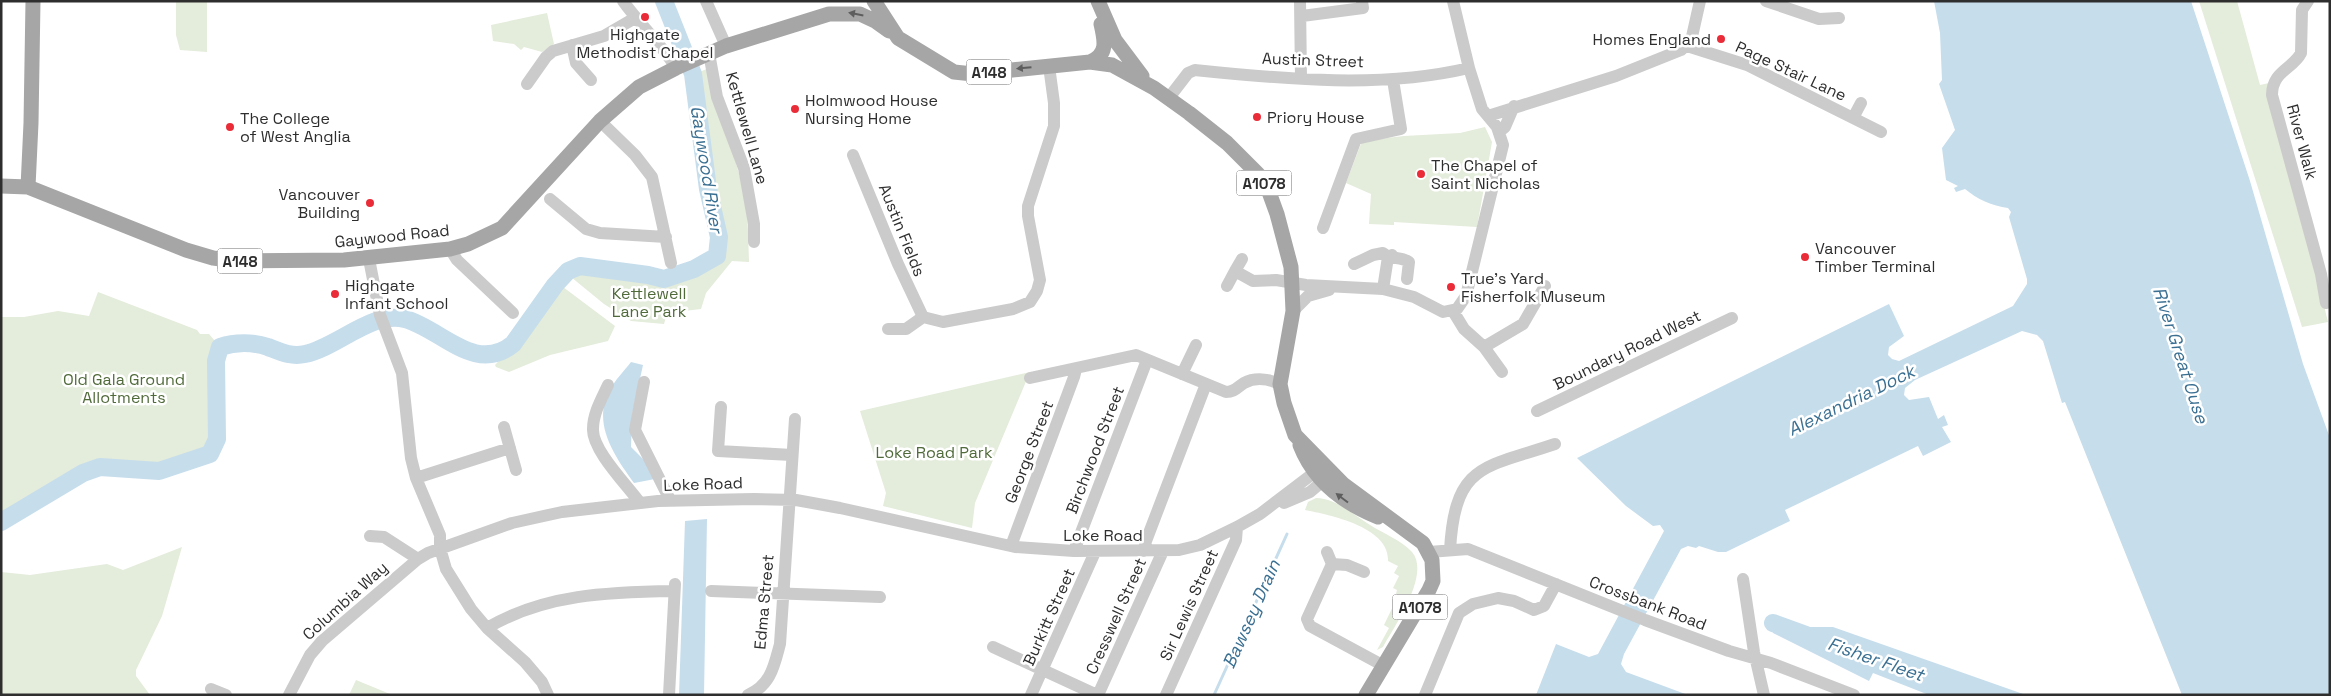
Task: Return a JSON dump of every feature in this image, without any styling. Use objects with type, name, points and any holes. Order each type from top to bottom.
[{"type":"main road","points":[[28,187],[32,114],[33,1]]},
{"type":"main road","name":"A148","points":[[802,20],[842,1]]},
{"type":"main road","name":"A148","points":[[874,1],[898,38]]},
{"type":"main road","points":[[1090,62],[1099,59],[1105,45],[1097,1]]},
{"type":"main road","points":[[1097,1],[1121,50],[1154,88]]},
{"type":"main road","name":"A148","points":[[726,46],[802,20],[829,14],[852,12],[875,20],[898,38],[954,72],[964,74],[1090,62]]},
{"type":"main road","name":"Gaywood Road","points":[[1,186],[28,187],[186,250],[213,258],[236,261],[369,258],[450,249],[490,235],[502,228],[600,121],[639,87],[726,46]]},
{"type":"main road","name":"A1078","points":[[1090,62],[1118,67],[1154,88],[1227,143],[1258,174],[1269,192],[1277,214],[1293,282],[1293,311],[1280,384],[1288,417],[1299,441],[1324,473],[1414,535],[1429,552],[1433,569],[1433,581],[1366,695]]},
{"type":"street","points":[[623,1],[635,18],[664,47],[676,68]]},
{"type":"street","points":[[706,1],[726,46]]},
{"type":"street","points":[[1300,1],[1302,16],[1301,79]]},
{"type":"street","points":[[1302,16],[1363,8],[1362,1]]},
{"type":"street","points":[[1235,271],[1249,280],[1382,289],[1414,297],[1438,310],[1453,311],[1464,302],[1503,145],[1500,131],[1482,109],[1469,68],[1453,1]]},
{"type":"street","points":[[1488,116],[1514,106],[1616,76],[1687,46],[1691,41],[1700,1]]},
{"type":"street","points":[[1766,1],[1819,19],[1839,18]]},
{"type":"street","name":"River Walk","points":[[2308,1],[2302,10],[2301,53],[2298,58],[2281,71],[2272,95],[2321,274],[2326,303]]},
{"type":"street","points":[[527,84],[549,54],[604,36],[635,18]]},
{"type":"street","points":[[572,45],[576,63],[590,80]]},
{"type":"street","name":"Page Stair Lane","points":[[1687,46],[1747,65],[1880,132]]},
{"type":"street","name":"Kettlewell Lane","points":[[709,53],[718,97],[744,168],[754,224],[754,242]]},
{"type":"street","points":[[888,329],[906,329],[923,317],[944,322],[1013,309],[1030,302],[1037,291],[1040,280],[1028,216],[1028,206],[1054,126],[1054,103],[1050,66]]},
{"type":"street","name":"Austin Street","points":[[1168,99],[1188,73],[1195,70],[1301,79],[1393,80],[1469,68]]},
{"type":"street","points":[[1323,228],[1356,139],[1401,129],[1393,80]]},
{"type":"street","name":"Page Stair Lane","points":[[1853,118],[1861,103]]},
{"type":"street","points":[[1500,131],[1504,127],[1514,106]]},
{"type":"street","points":[[600,121],[635,155],[652,177],[671,263]]},
{"type":"street","name":"Austin Fields","points":[[853,155],[898,264],[923,317]]},
{"type":"street","points":[[550,199],[586,229],[600,233],[666,237]]},
{"type":"street","points":[[450,249],[457,260],[513,313]]},
{"type":"street","points":[[1354,264],[1373,255],[1383,253],[1402,258],[1409,262],[1407,279]]},
{"type":"street","points":[[1382,289],[1390,256]]},
{"type":"street","points":[[369,258],[380,315],[402,374],[411,458],[416,478],[440,535],[440,548],[446,569],[471,609],[487,628],[525,662],[542,682],[548,695]]},
{"type":"street","points":[[1227,286],[1242,259]]},
{"type":"street","points":[[1484,347],[1523,324],[1545,286]]},
{"type":"street","points":[[1293,311],[1312,294],[1343,287]]},
{"type":"street","points":[[1453,311],[1464,329],[1484,347],[1502,372]]},
{"type":"street","name":"Boundary Road West","points":[[1537,411],[1732,318]]},
{"type":"street","points":[[1182,374],[1196,345]]},
{"type":"street","points":[[1030,378],[1132,355],[1230,392],[1243,384],[1260,380],[1269,379],[1280,384]]},
{"type":"street","name":"Birchwood Street","points":[[1074,551],[1148,360]]},
{"type":"street","name":"George Street","points":[[1011,546],[1076,368]]},
{"type":"street","points":[[644,382],[635,430],[670,500]]},
{"type":"street","points":[[1144,551],[1146,541],[1206,384]]},
{"type":"street","points":[[608,385],[597,410],[593,426],[595,442],[640,502]]},
{"type":"street","points":[[721,407],[718,452],[792,455]]},
{"type":"street","name":"Edma Street","points":[[748,695],[758,690],[772,674],[780,644],[788,500],[795,419]]},
{"type":"street","points":[[504,427],[516,470]]},
{"type":"street","points":[[1450,550],[1455,508],[1467,483],[1480,471],[1497,462],[1555,444]]},
{"type":"street","points":[[416,478],[510,448]]},
{"type":"street","name":"Loke Road","points":[[440,548],[512,524],[562,512],[670,500],[788,500],[840,508],[1011,546],[1095,552],[1163,551],[1200,545],[1260,514],[1310,492],[1324,473]]},
{"type":"street","name":"Sir Lewis Street","points":[[1166,695],[1236,540],[1237,527]]},
{"type":"street","points":[[370,536],[384,537],[418,559]]},
{"type":"street","name":"Columbia Way","points":[[289,695],[310,655],[322,641],[418,559],[440,548]]},
{"type":"street","name":"Crossbank Road","points":[[1429,552],[1468,549],[1645,620],[1756,658],[1854,695]]},
{"type":"street","name":"Cresswell Street","points":[[1098,695],[1163,551]]},
{"type":"street","name":"Burkitt Street","points":[[1031,695],[1095,552]]},
{"type":"street","points":[[1364,572],[1330,558],[1307,614],[1308,624],[1384,666]]},
{"type":"street","points":[[1742,579],[1764,695]]},
{"type":"street","points":[[1426,695],[1458,613],[1473,604],[1498,598],[1514,601],[1534,610],[1544,606],[1556,584]]},
{"type":"street","points":[[487,628],[527,609],[563,599],[607,592],[675,587],[669,695]]},
{"type":"street","points":[[711,591],[880,597]]},
{"type":"street","points":[[993,647],[1098,695]]},
{"type":"green space","points":[[176,1],[207,1],[207,52],[180,50],[176,35]]},
{"type":"green space","points":[[2199,1],[2237,1],[2260,85],[2269,83],[2328,322],[2302,327]]},
{"type":"green space","points":[[547,13],[554,44],[542,52],[524,47],[521,50],[514,44],[493,41],[491,25]]},
{"type":"green space","name":"Kettlewell Lane Park","points":[[709,68],[747,202],[749,262],[732,261],[706,293],[701,309],[667,313],[664,324],[631,321],[604,304],[571,277],[579,268],[626,280],[654,283],[669,281],[701,270],[713,264],[720,257],[723,246],[722,228],[711,183],[697,73]]},
{"type":"green space","points":[[1485,127],[1492,142],[1477,227],[1394,222],[1394,225],[1369,224],[1371,194],[1346,183],[1362,141],[1404,136],[1460,133]]},
{"type":"green space","points":[[563,287],[615,326],[608,341],[550,355],[509,372],[496,367],[495,365],[519,340]]},
{"type":"green space","name":"Old Gala Ground Allotments","points":[[98,292],[197,330],[200,334],[209,334],[220,347],[216,361],[217,439],[210,454],[159,471],[99,467],[83,473],[1,522],[1,317],[24,317],[58,311],[89,316]]},
{"type":"green space","name":"Loke Road Park","points":[[1030,372],[975,503],[972,528],[883,506],[886,493],[860,411]]},
{"type":"green space","points":[[1316,498],[1337,504],[1398,541],[1412,552],[1417,562],[1417,573],[1409,600],[1383,647],[1377,650],[1389,628],[1384,625],[1398,596],[1396,594],[1397,590],[1393,588],[1399,576],[1394,573],[1398,566],[1388,561],[1386,549],[1379,539],[1369,531],[1343,519],[1305,510],[1308,502]]},
{"type":"green space","points":[[182,547],[162,616],[136,670],[136,676],[150,695],[1,695],[1,572],[30,575],[107,564],[123,570]]},
{"type":"green space","points":[[356,680],[390,694],[390,695],[349,695]]},
{"type":"water","points":[[1934,1],[2191,1],[2250,181],[2303,364],[2330,438],[2330,695],[2182,695],[2065,402],[2062,403],[2043,341],[2037,335],[2022,331],[1915,380],[1905,388],[1904,395],[1909,400],[1929,397],[1938,419],[1944,415],[1948,425],[1942,427],[1951,442],[1923,456],[1918,446],[1785,510],[1790,521],[1726,552],[1718,552],[1699,546],[1696,548],[1688,546],[1681,549],[1624,654],[1621,664],[1626,672],[1688,695],[1536,695],[1556,644],[1589,657],[1598,654],[1664,531],[1660,525],[1653,526],[1626,506],[1577,458],[1889,304],[1904,336],[1889,347],[1888,355],[1892,359],[1899,361],[2013,306],[2027,284],[2009,217],[2011,212],[2008,208],[1985,202],[1965,189],[1956,192],[1954,188],[1958,186],[1946,180],[1942,148],[1955,130],[1939,84],[1942,80],[1940,33]]},
{"type":"water","points":[[631,362],[643,365],[632,415],[631,447],[648,464],[655,479],[634,483],[613,451],[604,427],[603,415],[605,402],[610,390]]},
{"type":"water","points":[[707,519],[704,695],[679,695],[685,521]]},
{"type":"water","points":[[1772,627],[1833,627],[2026,695],[1929,695],[1873,673],[1869,681],[1773,633]]},
{"type":"waterway","name":"Gaywood River","points":[[1,522],[83,473],[100,467],[159,471],[210,454],[217,439],[216,361],[220,347],[238,343],[250,343],[300,355],[329,345],[367,325],[393,318],[405,319],[418,324],[471,352],[485,354],[499,352],[513,344],[555,285],[568,271],[580,266],[648,275],[664,279],[694,269],[717,256],[719,237],[708,189],[693,74],[664,1]]},
{"type":"waterway","name":"Bawsey Drain","points":[[1214,695],[1287,534]]},
{"type":"waterway","name":"Fisher Fleet","points":[[1773,623],[1806,635]]},
{"type":"place","name":"Highgate Methodist Chapel","points":[[645,17]]},
{"type":"place","name":"Homes England","points":[[1721,39]]},
{"type":"place","name":"Holmwood House Nursing Home","points":[[795,109]]},
{"type":"place","name":"Priory House","points":[[1257,117]]},
{"type":"place","name":"The College of West Anglia","points":[[230,127]]},
{"type":"place","name":"The Chapel of Saint Nicholas","points":[[1421,174]]},
{"type":"place","name":"Vancouver Building","points":[[370,203]]},
{"type":"place","name":"Vancouver Timber Terminal","points":[[1805,257]]},
{"type":"place","name":"True's Yard Fisherfolk Museum","points":[[1451,287]]},
{"type":"place","name":"Highgate Infant School","points":[[335,294]]},
{"type":"water label","name":"River Great Ouse","points":[[2181,355]]},
{"type":"water label","name":"Alexandria Dock","points":[[1851,400]]}]
